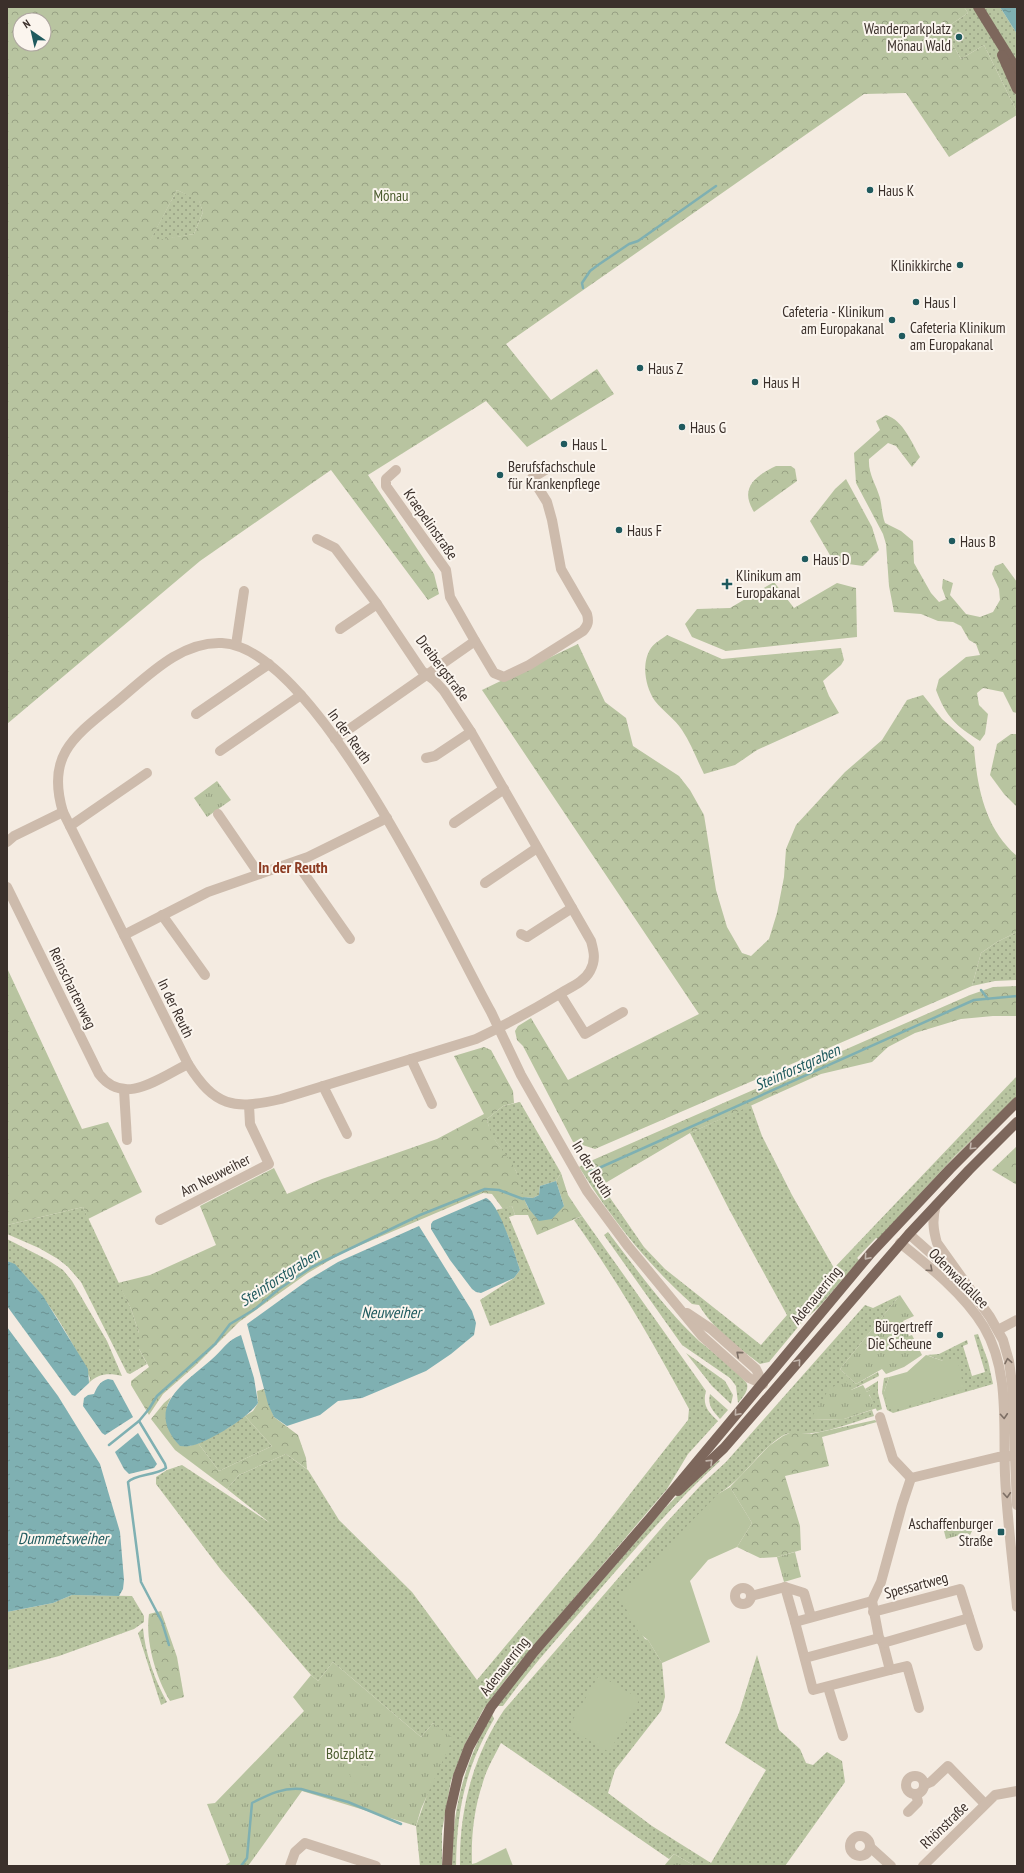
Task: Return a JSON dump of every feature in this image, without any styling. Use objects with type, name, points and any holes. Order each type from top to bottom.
[{"type":"main road","points":[[978,7],[1017,70]]},
{"type":"main road","points":[[990,26],[1017,89]]},
{"type":"main road","name":"Adenauerring","points":[[447,1866],[450,1818],[458,1776],[469,1747],[491,1707],[534,1652],[650,1518],[858,1268],[950,1169],[1017,1102]]},
{"type":"main road","name":"Adenauerring","points":[[650,1518],[724,1448],[900,1243],[1017,1122]]},
{"type":"main road","points":[[894,1229],[909,1234]]},
{"type":"main road","points":[[894,1229],[900,1243]]},
{"type":"main road","points":[[763,1384],[773,1392]]},
{"type":"street","name":"Kraepelinstraße","points":[[396,470],[386,479],[386,486],[446,570],[450,597],[494,673],[504,677],[529,665],[583,631],[588,626],[589,620],[587,614],[561,569],[552,520],[547,502],[532,478],[546,469]]},
{"type":"street","name":"Dreibergstraße","points":[[318,539],[335,548],[377,604],[422,671],[439,685],[471,732],[591,941],[594,957],[589,972],[583,980],[513,1022],[498,1029]]},
{"type":"street","points":[[236,645],[244,591]]},
{"type":"street","points":[[340,629],[377,604]]},
{"type":"street","points":[[335,739],[475,641]]},
{"type":"street","name":"In der Reuth","points":[[498,1029],[476,1039],[281,1099],[249,1104],[229,1103],[210,1093],[200,1083],[188,1064],[63,812],[58,795],[58,769],[69,744],[80,732],[166,662],[178,654],[203,645],[220,643],[236,645],[252,651],[269,664],[301,695],[335,739],[387,818],[426,886],[491,1012],[521,1075],[587,1191],[627,1245],[683,1311],[702,1336],[749,1378],[763,1384]]},
{"type":"street","points":[[196,714],[269,664]]},
{"type":"street","points":[[220,751],[301,695]]},
{"type":"street","points":[[426,758],[435,756],[471,732]]},
{"type":"street","points":[[70,826],[147,773]]},
{"type":"street","points":[[454,823],[504,789]]},
{"type":"street","points":[[7,842],[14,836],[63,812]]},
{"type":"street","points":[[218,814],[259,874]]},
{"type":"street","points":[[124,935],[213,889],[296,862],[387,818]]},
{"type":"street","points":[[485,883],[538,848]]},
{"type":"street","points":[[296,862],[350,939]]},
{"type":"street","name":"Reinschartenweg","points":[[7,887],[99,1074],[109,1085],[124,1090]]},
{"type":"street","points":[[521,934],[527,938],[572,908]]},
{"type":"street","points":[[162,915],[205,975]]},
{"type":"street","points":[[560,994],[585,1034],[623,1012]]},
{"type":"street","points":[[411,1058],[432,1104]]},
{"type":"street","points":[[127,1140],[124,1090],[139,1088],[188,1064]]},
{"type":"street","points":[[323,1086],[348,1134]]},
{"type":"street","name":"Am Neuweiher","points":[[160,1220],[269,1164],[250,1124],[249,1104]]},
{"type":"street","name":"Odenwaldallee","points":[[936,1205],[933,1216],[933,1229],[937,1243],[998,1330],[1009,1361],[1011,1376],[1012,1456],[1009,1530],[1017,1607]]},
{"type":"street","name":"Odenwaldallee","points":[[909,1234],[969,1288]]},
{"type":"street","name":"Odenwaldallee","points":[[900,1243],[969,1306],[981,1322],[989,1338],[1000,1368],[1017,1505]]},
{"type":"street","points":[[998,1330],[1017,1320]]},
{"type":"street","points":[[880,1417],[893,1458],[911,1478]]},
{"type":"street","points":[[911,1478],[1012,1456]]},
{"type":"street","points":[[795,1622],[872,1601],[881,1582],[911,1478]]},
{"type":"street","points":[[751,1596],[785,1587],[804,1593],[811,1617]]},
{"type":"street","points":[[785,1587],[813,1690],[907,1666],[918,1708]]},
{"type":"street","name":"Spessartweg","points":[[873,1612],[960,1589],[978,1646]]},
{"type":"street","name":"Spessartweg","points":[[872,1601],[873,1612],[890,1670]]},
{"type":"street","points":[[805,1658],[881,1641],[969,1618]]},
{"type":"street","points":[[828,1686],[843,1736]]},
{"type":"street","name":"Rhönstraße","points":[[908,1812],[918,1802],[916,1794],[923,1790],[924,1785],[930,1782],[948,1766],[986,1804]]},
{"type":"street","points":[[916,1794],[908,1790],[906,1784],[909,1779],[914,1776],[920,1777],[924,1785]]},
{"type":"street","name":"Rhönstraße","points":[[923,1866],[995,1795],[1017,1791]]},
{"type":"street","points":[[290,1866],[295,1852],[305,1843],[376,1866]]},
{"type":"street","points":[[870,1847],[891,1866]]},
{"type":"green space","name":"Mönau","points":[[7,7],[964,7],[968,13],[944,29],[961,59],[984,45],[1017,112],[1017,115],[949,157],[906,93],[864,94],[506,344],[551,400],[597,369],[614,394],[527,447],[486,401],[368,475],[434,574],[439,594],[428,600],[331,470],[200,561],[7,724]],"holes":[[[177,190],[199,201],[203,212],[194,234],[150,241]]]},
{"type":"green space","points":[[964,7],[1000,7],[1017,34],[1017,112],[984,45],[961,59],[944,29],[968,13]]},
{"type":"green space","points":[[177,190],[199,200],[203,212],[194,234],[149,242]]},
{"type":"green space","points":[[886,415],[902,427],[920,457],[912,467],[896,446],[888,443],[869,459],[870,469],[880,498],[885,523],[901,531],[913,541],[914,563],[931,593],[939,602],[946,599],[942,588],[943,579],[953,583],[950,595],[966,614],[980,617],[993,612],[1000,600],[999,589],[992,574],[995,566],[1003,563],[1017,582],[1017,713],[1013,712],[1003,692],[983,688],[977,693],[979,705],[988,714],[985,734],[980,741],[953,720],[944,707],[936,690],[939,679],[966,657],[980,655],[976,644],[969,640],[961,626],[953,622],[938,621],[921,614],[894,612],[889,586],[886,544],[883,534],[856,483],[854,453],[880,430],[876,421]]},
{"type":"green space","points":[[776,466],[791,466],[795,469],[797,481],[754,512],[748,496],[749,490],[756,479]]},
{"type":"green space","points":[[846,479],[872,527],[879,550],[863,566],[834,562],[810,521],[835,489]]},
{"type":"green space","points":[[774,582],[794,608],[837,583],[856,588],[857,637],[726,651],[692,637],[685,624],[697,609],[730,608]]},
{"type":"green space","points":[[667,635],[722,659],[841,648],[844,660],[841,665],[823,681],[829,696],[839,713],[757,750],[735,765],[704,774],[685,735],[676,722],[655,701],[647,682],[645,668],[648,654],[654,644]]},
{"type":"green space","points":[[578,644],[605,702],[626,718],[633,746],[679,776],[690,790],[704,815],[716,890],[727,927],[742,953],[751,956],[769,939],[777,913],[784,877],[786,849],[796,825],[845,772],[882,740],[907,700],[923,695],[942,719],[974,747],[980,792],[990,820],[1006,845],[1017,856],[1017,932],[997,942],[981,953],[972,986],[595,1149],[573,1142],[523,1046],[517,1040],[515,1031],[518,1026],[531,1018],[568,1080],[699,1014],[482,690]]},
{"type":"green space","points":[[1011,734],[1017,734],[1017,807],[1004,794],[990,775],[997,744]]},
{"type":"green space","points":[[217,781],[231,800],[207,817],[194,798]]},
{"type":"green space","points":[[1017,932],[1017,980],[995,981],[972,986],[981,953],[997,942]]},
{"type":"green space","points":[[7,968],[82,1129],[108,1122],[142,1192],[88,1219],[83,1207],[7,1225]]},
{"type":"green space","points":[[1017,986],[1017,1016],[993,1016],[961,1019],[915,1033],[888,1047],[872,1062],[821,1074],[690,1133],[602,1185],[586,1163],[970,995],[993,987]]},
{"type":"green space","points":[[484,1047],[491,1050],[513,1091],[514,1103],[503,1106],[487,1119],[489,1128],[516,1171],[529,1209],[564,1206],[556,1181],[561,1173],[568,1195],[582,1216],[537,1235],[528,1215],[515,1215],[512,1206],[503,1209],[492,1194],[483,1193],[342,1253],[308,1273],[239,1322],[195,1366],[163,1394],[149,1415],[131,1385],[131,1381],[149,1367],[139,1349],[139,1333],[131,1309],[118,1283],[150,1275],[216,1245],[200,1206],[274,1168],[287,1194],[322,1179],[437,1139],[484,1114],[454,1056]]},
{"type":"green space","points":[[1017,1076],[1017,1096],[955,1156],[878,1239],[876,1238],[857,1258],[859,1260],[819,1307],[803,1321],[769,1362],[760,1364],[726,1337],[711,1322],[699,1305],[692,1304],[645,1257],[617,1222],[579,1167],[586,1163],[644,1247],[665,1269],[761,1345],[787,1315],[730,1211],[690,1133],[751,1105],[762,1136],[792,1195],[834,1268]]},
{"type":"green space","points":[[520,1102],[561,1173],[556,1181],[540,1186],[539,1195],[533,1198],[523,1197],[516,1171],[490,1133],[487,1119],[503,1106]]},
{"type":"green space","points":[[1017,1146],[1017,1185],[992,1170]]},
{"type":"green space","points":[[512,1206],[515,1215],[509,1217],[545,1304],[490,1326],[480,1300],[514,1278],[520,1270],[509,1238],[496,1210]]},
{"type":"green space","points":[[83,1207],[131,1309],[139,1333],[139,1349],[147,1364],[130,1374],[127,1373],[81,1282],[68,1267],[58,1259],[39,1248],[7,1234],[7,1225]]},
{"type":"green space","points":[[582,1216],[706,1391],[705,1404],[711,1414],[718,1421],[688,1454],[667,1489],[513,1670],[483,1710],[465,1744],[451,1781],[442,1831],[442,1866],[420,1866],[416,1826],[448,1736],[433,1723],[421,1737],[333,1662],[318,1681],[311,1675],[221,1570],[156,1484],[156,1477],[167,1470],[182,1465],[270,1523],[227,1489],[239,1475],[286,1454],[308,1470],[339,1520],[412,1592],[477,1680],[594,1540],[688,1420],[689,1409],[662,1360],[620,1289],[574,1220]]},
{"type":"green space","points":[[608,1232],[675,1316],[699,1341],[725,1362],[745,1381],[747,1384],[747,1389],[738,1403],[736,1386],[730,1378],[682,1345],[604,1235]]},
{"type":"green space","points":[[7,1239],[48,1260],[63,1270],[72,1281],[107,1341],[122,1376],[113,1374],[104,1375],[96,1377],[89,1383],[90,1378],[84,1365],[48,1303],[17,1267],[7,1261]]},
{"type":"green space","points":[[900,1295],[840,1369],[856,1384],[878,1372],[879,1376],[851,1390],[811,1420],[844,1419],[872,1410],[874,1416],[820,1432],[789,1433],[782,1436],[765,1450],[735,1481],[718,1494],[641,1633],[645,1639],[648,1640],[662,1663],[665,1697],[661,1711],[615,1770],[608,1793],[652,1826],[711,1863],[766,1770],[725,1743],[739,1713],[757,1655],[779,1730],[800,1749],[806,1763],[813,1765],[827,1752],[842,1761],[845,1782],[785,1866],[695,1866],[674,1854],[669,1859],[501,1743],[491,1762],[477,1802],[472,1843],[472,1864],[476,1863],[476,1866],[460,1866],[462,1824],[470,1784],[484,1746],[504,1710],[665,1524],[701,1485],[726,1462],[865,1305],[873,1308]]},
{"type":"green space","points":[[900,1295],[914,1316],[903,1321],[909,1336],[912,1335],[922,1355],[904,1367],[886,1374],[882,1369],[856,1384],[840,1369]]},
{"type":"green space","points":[[978,1334],[988,1361],[993,1384],[893,1413],[887,1410],[882,1392],[884,1378],[889,1377],[884,1392],[943,1361],[927,1355],[939,1354],[967,1340],[968,1344],[963,1346],[972,1376],[985,1372],[974,1335]]},
{"type":"green space","points":[[686,1353],[725,1381],[733,1395],[731,1404],[712,1386]]},
{"type":"green space","points":[[926,1355],[943,1361],[957,1357],[964,1389],[895,1410],[887,1406],[884,1392],[889,1377],[907,1372]]},
{"type":"green space","points":[[846,1380],[851,1390],[863,1385],[867,1392],[871,1389],[872,1392],[869,1395],[877,1408],[844,1419],[810,1420],[829,1389]]},
{"type":"green space","points":[[878,1381],[878,1393],[882,1409],[877,1411],[869,1394],[871,1389],[867,1392],[865,1389]]},
{"type":"green space","points":[[264,1389],[274,1417],[298,1435],[306,1458],[307,1469],[286,1454],[239,1475],[227,1489],[175,1450],[151,1419],[171,1397],[167,1406],[190,1446],[198,1443],[219,1471],[272,1446],[245,1416],[253,1411],[258,1403],[257,1391]]},
{"type":"green space","points":[[710,1394],[728,1410],[720,1419],[710,1405]]},
{"type":"green space","points":[[245,1416],[272,1446],[219,1471],[198,1443],[228,1428]]},
{"type":"green space","points":[[875,1420],[877,1422],[822,1437],[829,1466],[785,1476],[800,1526],[801,1550],[777,1557],[760,1558],[737,1547],[752,1523],[730,1487],[769,1446],[783,1436],[792,1432],[811,1434]]},
{"type":"green space","points":[[719,1460],[720,1461],[672,1509],[560,1635],[503,1706],[498,1706],[518,1678],[664,1509],[682,1491]]},
{"type":"green space","points":[[730,1487],[752,1523],[737,1547],[708,1560],[690,1581],[710,1642],[662,1663],[648,1640],[639,1633],[619,1596],[718,1494]]},
{"type":"green space","points":[[960,1523],[961,1528],[969,1525],[973,1529],[970,1535],[967,1533],[946,1539],[943,1527]]},
{"type":"green space","points":[[795,1552],[801,1577],[784,1582],[777,1557]]},
{"type":"green space","points":[[72,1595],[132,1596],[144,1616],[144,1622],[134,1629],[59,1656],[7,1670],[7,1612],[53,1603]]},
{"type":"green space","points":[[161,1611],[177,1657],[184,1697],[170,1701],[160,1682],[150,1647],[148,1625],[149,1614]]},
{"type":"green space","points":[[143,1628],[151,1666],[158,1685],[167,1702],[161,1705],[138,1633]]},
{"type":"green space","name":"Bolzplatz","points":[[333,1662],[421,1737],[433,1723],[453,1738],[421,1809],[416,1826],[302,1791],[248,1866],[224,1866],[230,1862],[207,1804],[215,1803],[304,1711],[293,1697],[311,1675],[318,1681]]},
{"type":"green space","points":[[599,1675],[640,1699],[609,1752],[568,1728]]},
{"type":"green space","points":[[492,1714],[494,1719],[476,1755],[464,1790],[458,1826],[456,1866],[452,1866],[454,1825],[462,1787],[474,1750]]},
{"type":"green space","points":[[359,1765],[373,1767],[374,1779],[360,1786],[352,1781],[350,1775],[352,1769]]},
{"type":"green space","points":[[506,1848],[513,1866],[476,1866],[476,1863]]},
{"type":"green space","points":[[674,1854],[695,1866],[664,1866]]},
{"type":"water","points":[[1000,7],[1017,7],[1017,34]]},
{"type":"water","points":[[556,1181],[564,1206],[552,1219],[539,1221],[529,1209],[523,1197],[533,1198],[539,1195],[540,1186]]},
{"type":"water","points":[[486,1198],[496,1209],[501,1219],[520,1270],[514,1278],[481,1293],[472,1289],[450,1260],[431,1229],[431,1224],[433,1221]]},
{"type":"water","name":"Neuweiher","points":[[419,1226],[472,1311],[476,1323],[474,1335],[451,1354],[426,1371],[362,1398],[338,1401],[320,1415],[287,1426],[274,1417],[268,1404],[247,1324],[308,1280],[338,1262]]},
{"type":"water","points":[[7,1261],[15,1264],[43,1296],[88,1369],[89,1383],[75,1396],[72,1395],[7,1306]]},
{"type":"water","name":"Dummetsweiher","points":[[7,1327],[58,1396],[100,1464],[120,1532],[124,1580],[123,1589],[119,1596],[72,1595],[53,1603],[7,1612]]},
{"type":"water","points":[[241,1335],[254,1378],[258,1403],[237,1422],[216,1435],[196,1444],[180,1446],[170,1432],[166,1420],[167,1408],[172,1398],[189,1378],[215,1357],[228,1343]]},
{"type":"water","points":[[108,1379],[113,1380],[133,1417],[105,1435],[83,1406],[84,1398],[88,1395],[94,1394],[101,1383]]},
{"type":"water","points":[[138,1433],[157,1464],[154,1468],[129,1474],[124,1469],[115,1452]]},
{"type":"waterway","points":[[583,288],[582,283],[590,271],[629,244],[638,241],[716,186]]},
{"type":"waterway","points":[[981,990],[988,999]]},
{"type":"waterway","name":"Steinforstgraben","points":[[590,1172],[974,1000],[1017,996]]},
{"type":"waterway","name":"Steinforstgraben","points":[[109,1445],[139,1421],[157,1396],[215,1344],[230,1324],[255,1309],[279,1289],[312,1267],[420,1215],[485,1189],[499,1190],[523,1199]]},
{"type":"waterway","points":[[139,1421],[166,1468],[161,1471],[131,1479],[128,1482],[141,1582],[162,1622],[169,1645]]},
{"type":"waterway","points":[[241,1866],[247,1858],[252,1803],[282,1790],[301,1789],[348,1802],[401,1824]]},
{"type":"place","name":"Wanderparkplatz Mönau Wald","points":[[959,37]]},
{"type":"place","name":"Haus K","points":[[870,190]]},
{"type":"place","name":"Klinikkirche","points":[[960,265]]},
{"type":"place","name":"Haus I","points":[[916,302]]},
{"type":"place","name":"Cafeteria - Klinikum am Europakanal","points":[[892,320]]},
{"type":"place","name":"Cafeteria Klinikum am Europakanal","points":[[902,336]]},
{"type":"place","name":"Haus Z","points":[[640,368]]},
{"type":"place","name":"Haus H","points":[[755,382]]},
{"type":"place","name":"Haus G","points":[[682,427]]},
{"type":"place","name":"Haus L","points":[[564,444]]},
{"type":"place","name":"Berufsfachschule für Krankenpflege","points":[[500,475]]},
{"type":"place","name":"Haus F","points":[[619,530]]},
{"type":"place","name":"Haus B","points":[[952,541]]},
{"type":"place","name":"Haus D","points":[[805,559]]},
{"type":"place","name":"Klinikum am Europakanal","points":[[727,584]]},
{"type":"place","name":"Bürgertreff Die Scheune","points":[[940,1335]]},
{"type":"place","name":"Aschaffenburger Straße","points":[[1001,1532]]},
{"type":"district","name":"In der Reuth","points":[[293,867]]}]
